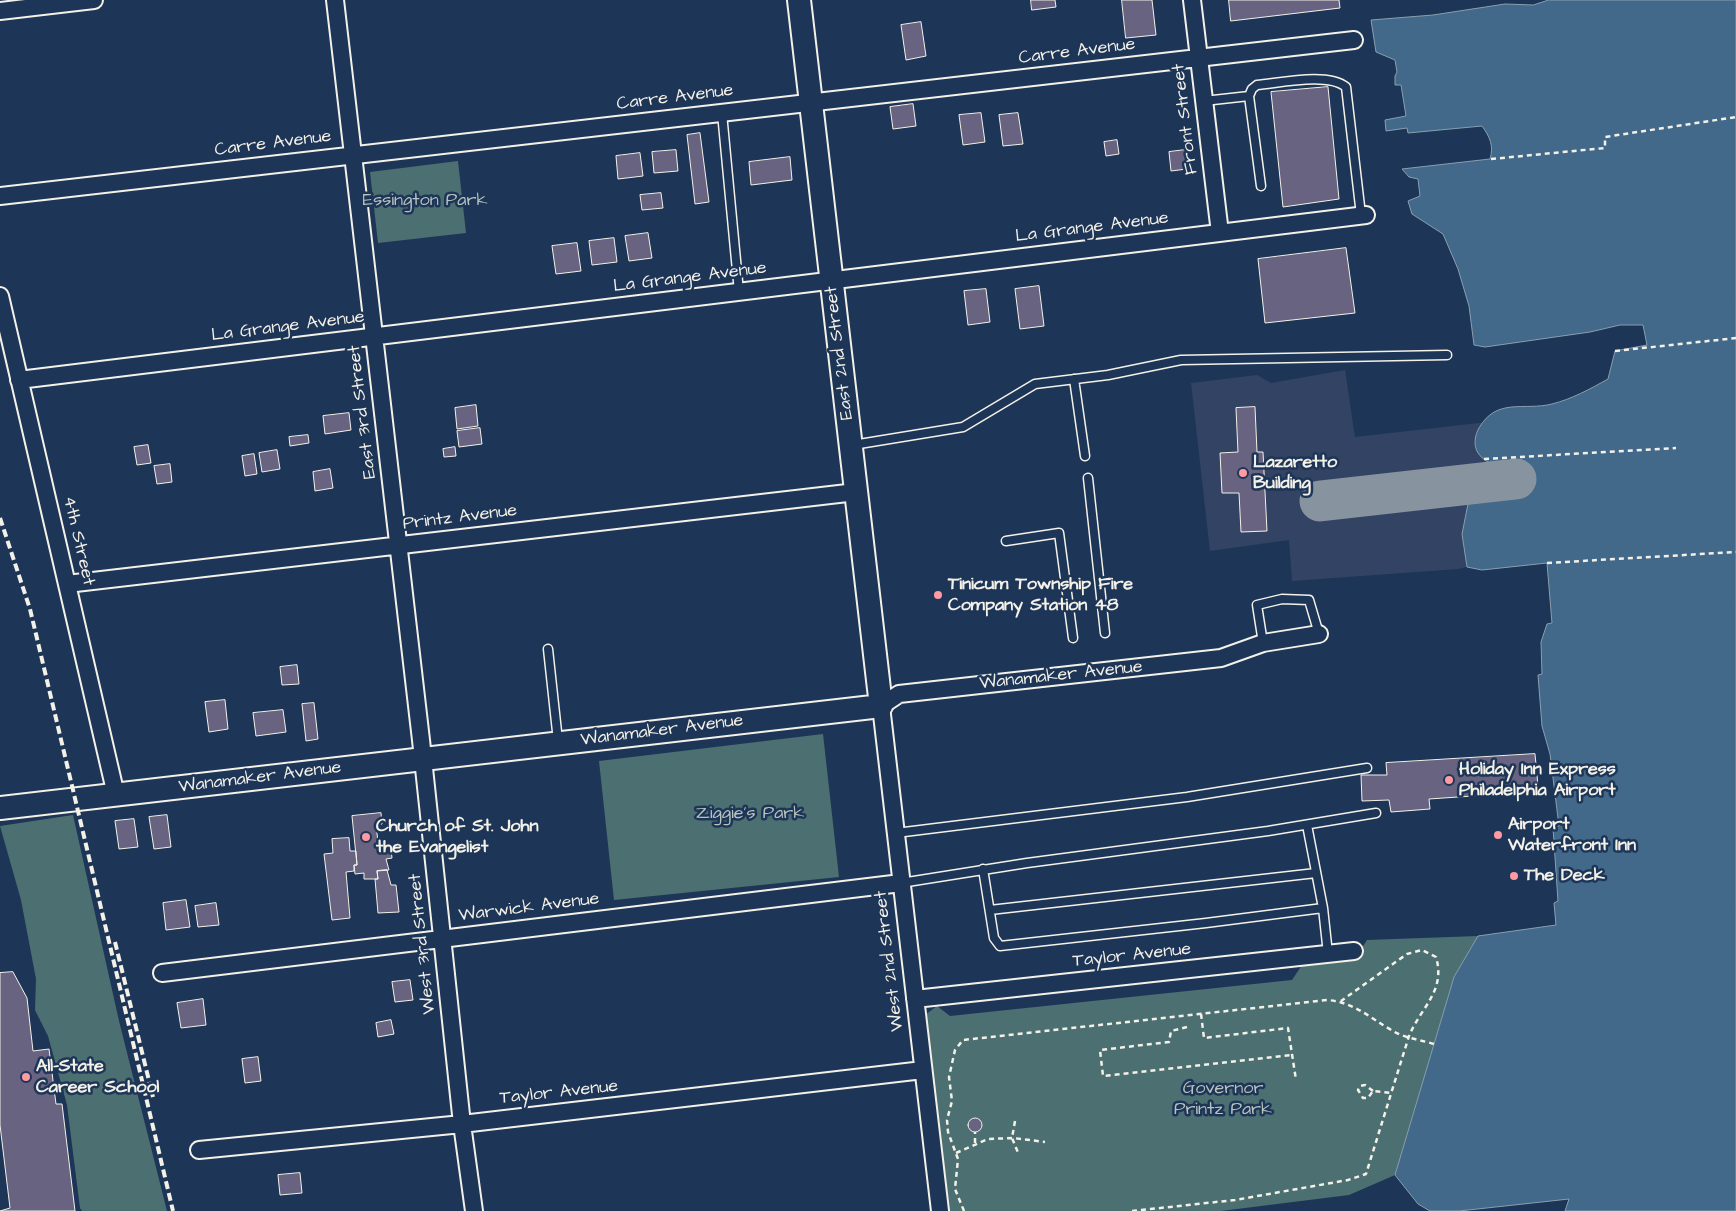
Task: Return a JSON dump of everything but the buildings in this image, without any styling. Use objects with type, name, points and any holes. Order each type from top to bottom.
[{"type":"street","points":[[0,11],[94,0]]},
{"type":"street","name":"East 3rd Street","points":[[335,0],[423,759]]},
{"type":"street","name":"East 2nd Street","points":[[800,0],[881,706]]},
{"type":"street","name":"Front Street","points":[[1192,0],[1220,233]]},
{"type":"street","name":"Carre Avenue","points":[[0,196],[1354,40]]},
{"type":"street","name":"La Grange Avenue","points":[[19,380],[1364,215]]},
{"type":"street","name":"4th Street","points":[[0,296],[116,795]]},
{"type":"street","name":"Printz Avenue","points":[[68,584],[856,492]]},
{"type":"street","name":"Wanamaker Avenue","points":[[0,808],[881,706],[899,694],[1221,658],[1263,643],[1319,634]]},
{"type":"street","name":"West 2nd Street","points":[[881,706],[940,1211]]},
{"type":"street","name":"West 3rd Street","points":[[423,759],[462,1124],[474,1211]]},
{"type":"street","name":"Warwick Avenue","points":[[162,973],[901,883]]},
{"type":"street","name":"Taylor Avenue","points":[[915,1000],[1354,951]]},
{"type":"street","name":"Taylor Avenue","points":[[199,1150],[462,1124],[923,1070]]},
{"type":"lane","points":[[1261,186],[1249,96],[1252,89],[1257,85],[1328,79],[1346,87],[1364,215]]},
{"type":"lane","points":[[1204,101],[1249,96]]},
{"type":"lane","points":[[722,113],[739,292]]},
{"type":"lane","points":[[851,446],[963,427],[1036,384],[1074,380],[1181,360],[1447,355]]},
{"type":"lane","points":[[1074,380],[1085,456]]},
{"type":"lane","points":[[1088,478],[1105,633]]},
{"type":"lane","points":[[1006,541],[1059,533],[1073,638]]},
{"type":"lane","points":[[1263,643],[1257,606],[1282,599],[1309,600],[1319,634]]},
{"type":"lane","points":[[548,649],[558,743]]},
{"type":"lane","points":[[896,833],[1187,797],[1367,768]]},
{"type":"lane","points":[[901,883],[1307,825],[1376,813]]},
{"type":"lane","points":[[1307,825],[1323,908],[1328,954]]},
{"type":"lane","points":[[983,870],[994,938],[1000,946],[1323,908]]},
{"type":"lane","points":[[990,910],[1316,873]]},
{"type":"path","points":[[1491,159],[1605,148],[1605,137],[1736,118]]},
{"type":"path","points":[[1615,351],[1736,338]]},
{"type":"path","points":[[1484,459],[1676,448]]},
{"type":"path","points":[[1546,563],[1736,552]]},
{"type":"path","points":[[1132,1211],[1235,1200],[1348,1180],[1366,1174],[1409,1036],[1416,1019],[1435,992],[1439,982],[1439,967],[1436,957],[1422,950],[1407,954],[1365,982],[1341,1001]]},
{"type":"path","points":[[964,1211],[956,1189],[958,1159],[948,1132],[947,1120],[952,1100],[949,1077],[956,1050],[963,1040],[1326,1000],[1341,1001],[1355,1006],[1394,1032],[1434,1044]]},
{"type":"path","points":[[1202,1014],[1204,1038],[1288,1028],[1296,1080]]},
{"type":"path","points":[[1187,1027],[1171,1030],[1169,1042],[1100,1050],[1103,1076],[1292,1055]]},
{"type":"path","points":[[1372,1091],[1368,1098],[1363,1098],[1358,1090],[1360,1086],[1365,1085],[1372,1091],[1392,1093]]},
{"type":"path","points":[[1015,1121],[1012,1138],[1019,1155]]},
{"type":"path","points":[[975,1132],[975,1144]]},
{"type":"path","points":[[956,1153],[988,1139],[1012,1138],[1045,1142]]},
{"type":"shaded area","points":[[1549,0],[1736,0],[1736,1211],[1565,1211],[1569,1199],[1459,1211],[1430,1211],[1418,1204],[1395,1175],[1454,977],[1478,936],[1556,925],[1554,903],[1558,901],[1553,828],[1559,826],[1550,754],[1542,726],[1538,675],[1542,674],[1541,642],[1547,624],[1552,623],[1547,563],[1482,570],[1467,567],[1462,534],[1468,504],[1502,494],[1513,485],[1516,479],[1508,471],[1482,458],[1475,447],[1476,434],[1486,418],[1494,412],[1512,407],[1552,404],[1588,390],[1608,379],[1615,351],[1647,345],[1643,325],[1620,325],[1590,332],[1485,347],[1474,345],[1469,306],[1458,269],[1443,234],[1412,214],[1408,201],[1420,196],[1418,179],[1409,177],[1402,169],[1490,159],[1492,150],[1490,142],[1482,126],[1408,133],[1407,128],[1386,131],[1385,120],[1406,116],[1401,85],[1395,85],[1397,72],[1395,60],[1376,52],[1371,20],[1433,15],[1505,4],[1533,5]]},
{"type":"shaded area","points":[[1345,370],[1355,437],[1736,394],[1490,561],[1458,569],[1292,581],[1289,540],[1210,551],[1191,383],[1257,375],[1271,383]]},
{"type":"green space","name":"Essington Park","points":[[458,161],[466,233],[378,243],[370,172]]},
{"type":"green space","name":"Ziggie's Park","points":[[823,734],[839,877],[614,900],[599,761]]},
{"type":"green space","points":[[73,815],[119,1021],[167,1211],[82,1211],[80,1208],[67,1105],[48,1036],[35,1010],[36,979],[21,900],[0,826]]},
{"type":"green space","name":"Governor Printz Park","points":[[1478,936],[1454,977],[1395,1175],[1349,1195],[1221,1211],[945,1211],[925,1015],[937,1006],[950,1016],[1292,980],[1302,965],[1351,960],[1356,957],[1367,940]]},
{"type":"taxiway","points":[[1320,501],[1516,479]]},
{"type":"railway","points":[[0,518],[30,609],[173,1211]]},
{"type":"railway","points":[[115,942],[153,1097]]},
{"type":"place","name":"Lazaretto Building","points":[[1243,473]]},
{"type":"place","name":"Tinicum Township Fire Company Station 48","points":[[938,595]]},
{"type":"place","name":"Holiday Inn Express Philadelphia Airport","points":[[1449,780]]},
{"type":"place","name":"Airport Waterfront Inn","points":[[1498,835]]},
{"type":"place","name":"Church of St. John the Evangelist","points":[[366,837]]},
{"type":"place","name":"The Deck","points":[[1514,876]]},
{"type":"place","name":"All-State Career School","points":[[26,1077]]}]
